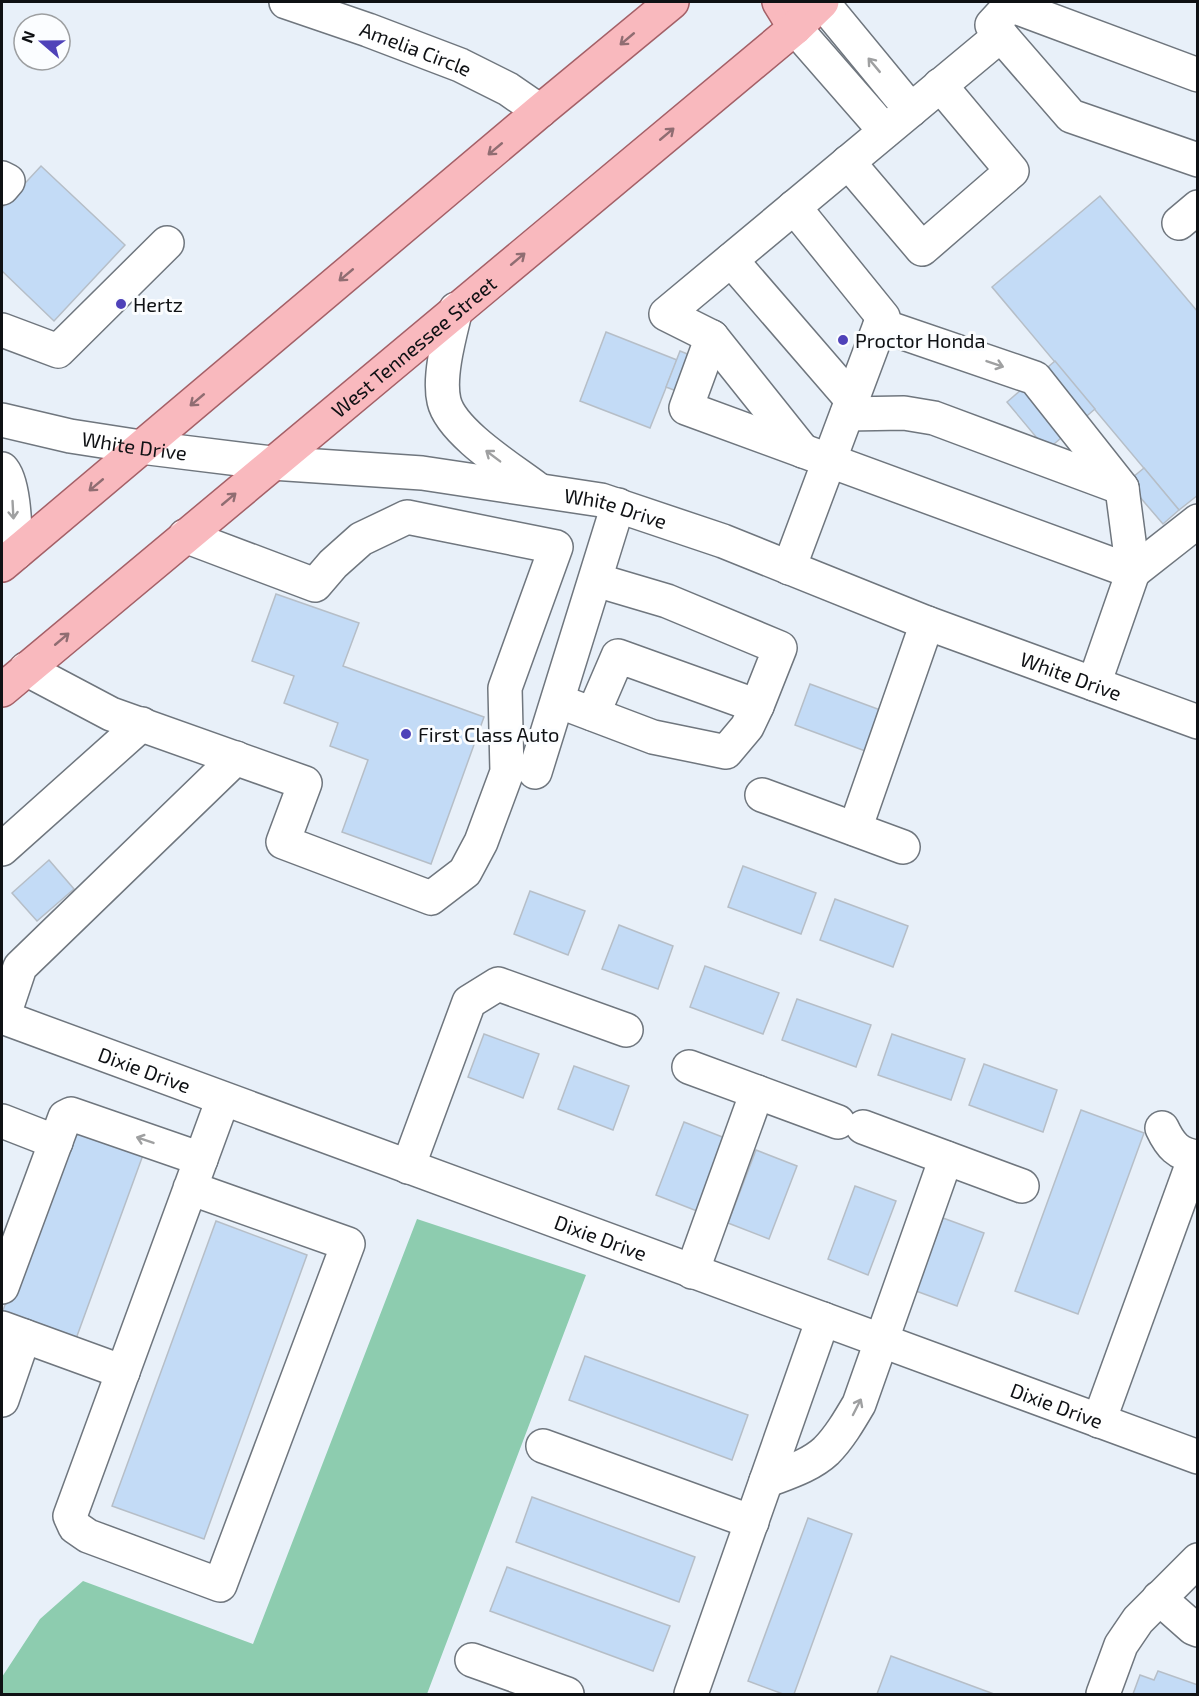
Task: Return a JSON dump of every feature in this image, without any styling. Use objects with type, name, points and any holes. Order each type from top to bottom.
[{"type":"main road","points":[[9,559],[672,2]]},
{"type":"main road","name":"West Tennessee Street","points":[[2,690],[456,309],[787,15],[822,2]]},
{"type":"street","name":"Amelia Circle","points":[[286,2],[460,65],[508,89],[540,111]]},
{"type":"street","points":[[822,2],[911,110]]},
{"type":"street","points":[[1008,14],[1197,75]]},
{"type":"street","points":[[816,456],[712,337],[666,314],[940,85],[1008,14]]},
{"type":"street","points":[[1008,14],[1071,116],[1197,160]]},
{"type":"street","points":[[787,15],[885,131]]},
{"type":"street","points":[[848,162],[921,249],[1012,171],[940,85]]},
{"type":"street","points":[[2,178],[8,181],[2,188]]},
{"type":"street","points":[[789,568],[816,456],[849,407],[883,317],[794,207]]},
{"type":"street","points":[[2,330],[58,351],[167,243]]},
{"type":"street","points":[[730,260],[849,407],[934,418],[1122,488]]},
{"type":"street","points":[[456,309],[446,355],[444,402],[454,420],[474,442],[540,491],[523,540]]},
{"type":"street","points":[[880,325],[1035,378],[1122,488],[1133,572],[1094,684]]},
{"type":"street","points":[[712,337],[686,408],[1133,572]]},
{"type":"street","name":"White Drive","points":[[2,420],[70,436],[141,447],[272,463],[422,473],[601,500],[723,542],[927,623],[1197,722]]},
{"type":"street","points":[[2,469],[5,472],[12,498],[9,559]]},
{"type":"street","points":[[419,519],[437,476]]},
{"type":"street","points":[[535,772],[618,505]]},
{"type":"street","points":[[26,669],[111,714],[305,783],[283,842],[431,898],[465,872],[481,842],[507,772],[505,688],[556,547],[407,518],[361,539],[333,564],[315,585],[185,536]]},
{"type":"street","points":[[1133,572],[1197,521]]},
{"type":"street","points":[[558,700],[653,737],[726,752],[747,727],[780,648],[667,601],[596,580]]},
{"type":"street","points":[[855,829],[927,623]]},
{"type":"street","points":[[593,714],[618,656],[757,706]]},
{"type":"street","points":[[2,849],[142,724]]},
{"type":"street","points":[[2,1018],[20,967],[236,758]]},
{"type":"street","points":[[762,795],[903,847]]},
{"type":"street","points":[[408,1167],[469,1002],[498,984],[626,1030]]},
{"type":"street","name":"Dixie Drive","points":[[2,1018],[1197,1457]]},
{"type":"street","points":[[689,1066],[1022,1186]]},
{"type":"street","points":[[692,1272],[757,1092]]},
{"type":"street","points":[[2,1287],[10,1240],[56,1142],[65,1117],[71,1114],[196,1173],[348,1244],[220,1585],[88,1536],[75,1527],[70,1516],[123,1372],[196,1173],[223,1099]]},
{"type":"street","points":[[2,1121],[56,1142]]},
{"type":"street","points":[[1099,1421],[1196,1157],[1181,1154],[1162,1128]]},
{"type":"street","points":[[766,1481],[804,1466],[825,1452],[846,1427],[859,1404],[946,1158]]},
{"type":"street","points":[[691,1695],[823,1319]]},
{"type":"street","points":[[2,1400],[13,1332],[123,1372]]},
{"type":"street","points":[[792,1408],[799,1424],[808,1430],[835,1440]]},
{"type":"street","points":[[543,1446],[752,1522]]},
{"type":"street","points":[[1103,1695],[1121,1645],[1138,1620],[1197,1560]]},
{"type":"street","points":[[1159,1598],[1197,1630]]},
{"type":"street","points":[[472,1660],[567,1695]]},
{"type":"green space","points":[[417,1219],[586,1275],[427,1694],[2,1694],[2,1677],[40,1619],[83,1581],[253,1644]]},
{"type":"building","points":[[41,166],[125,245],[54,321],[2,271],[2,208]]},
{"type":"building","points":[[1100,196],[1198,312],[1198,495],[1179,510],[992,287]]},
{"type":"building","points":[[606,332],[677,360],[650,428],[580,401]]},
{"type":"building","points":[[680,351],[717,366],[703,401],[666,387]]},
{"type":"building","points":[[1055,361],[1095,409],[1047,450],[1007,402]]},
{"type":"building","points":[[1144,468],[1179,510],[1163,524],[1127,482]]},
{"type":"building","name":"First Class Auto","points":[[276,594],[359,623],[343,666],[484,717],[431,864],[342,832],[368,760],[330,746],[338,723],[284,703],[294,676],[252,661]]},
{"type":"building","points":[[810,684],[883,711],[868,752],[795,725]]},
{"type":"building","points":[[49,860],[74,889],[37,921],[12,893]]},
{"type":"building","points":[[743,866],[816,893],[801,934],[728,907]]},
{"type":"building","points":[[530,891],[585,911],[568,955],[514,934]]},
{"type":"building","points":[[835,899],[908,926],[893,967],[820,940]]},
{"type":"building","points":[[619,925],[673,946],[658,989],[602,969]]},
{"type":"building","points":[[705,966],[779,993],[763,1034],[690,1007]]},
{"type":"building","points":[[797,999],[871,1025],[856,1067],[782,1040]]},
{"type":"building","points":[[484,1034],[539,1054],[523,1098],[468,1077]]},
{"type":"building","points":[[892,1034],[965,1059],[951,1100],[878,1075]]},
{"type":"building","points":[[984,1064],[1057,1090],[1043,1132],[969,1105]]},
{"type":"building","points":[[574,1066],[629,1086],[613,1130],[558,1109]]},
{"type":"building","points":[[1081,1110],[1144,1133],[1078,1314],[1015,1291]]},
{"type":"building","points":[[684,1122],[725,1138],[697,1211],[656,1195]]},
{"type":"building","points":[[69,1128],[143,1155],[73,1347],[2,1313]]},
{"type":"building","points":[[756,1150],[797,1166],[769,1239],[728,1223]]},
{"type":"building","points":[[855,1186],[896,1201],[868,1275],[828,1259]]},
{"type":"building","points":[[943,1218],[984,1233],[957,1306],[916,1291]]},
{"type":"building","points":[[216,1221],[307,1255],[204,1539],[112,1506]]},
{"type":"building","points":[[585,1356],[748,1415],[732,1460],[569,1400]]},
{"type":"building","points":[[532,1497],[695,1557],[679,1602],[516,1542]]},
{"type":"building","points":[[808,1518],[852,1534],[794,1694],[783,1694],[748,1681]]},
{"type":"building","points":[[507,1567],[670,1626],[653,1671],[490,1611]]},
{"type":"building","points":[[891,1656],[994,1694],[877,1694]]},
{"type":"building","points":[[1158,1671],[1198,1685],[1198,1694],[1133,1694],[1140,1675],[1154,1680]]},
{"type":"place","name":"Hertz","points":[[121,304]]},
{"type":"place","name":"Proctor Honda","points":[[843,340]]},
{"type":"place","name":"First Class Auto","points":[[406,734]]}]
